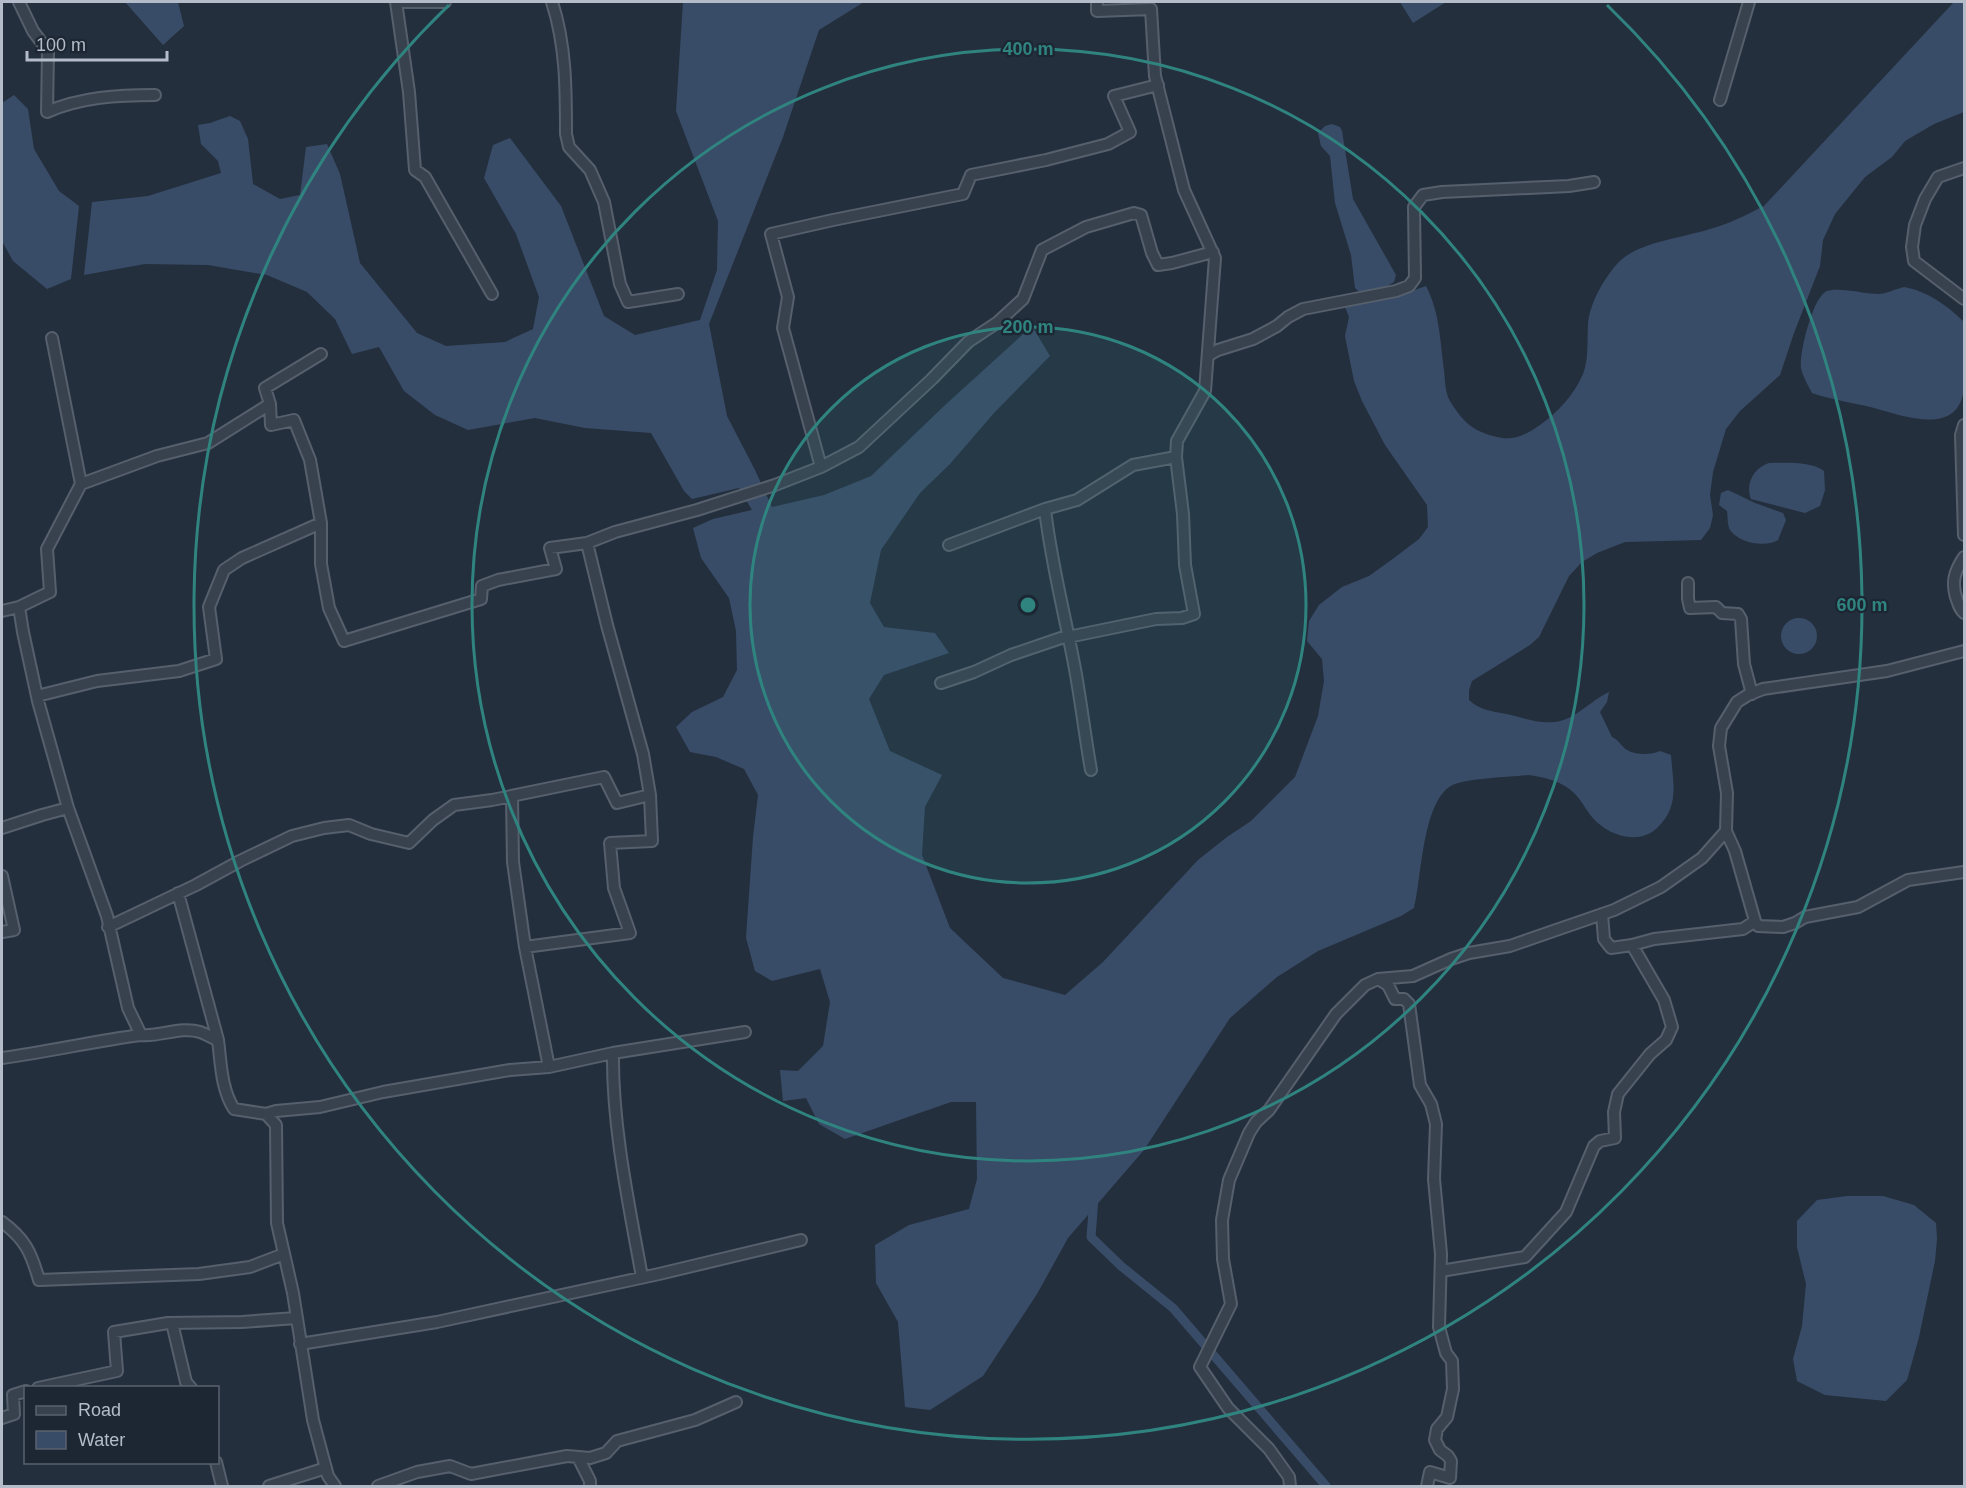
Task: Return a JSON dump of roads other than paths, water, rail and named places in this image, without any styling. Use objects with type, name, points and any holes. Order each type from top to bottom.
[{"type":"street","points":[[19,2],[33,31],[48,51],[47,112],[65,104],[87,99],[155,95]]},
{"type":"street","points":[[445,2],[396,2],[409,92],[415,170],[425,177],[492,294]]},
{"type":"street","points":[[552,2],[558,17],[564,52],[566,134],[569,147],[590,170],[604,202],[620,284],[628,302],[678,294]]},
{"type":"street","points":[[941,682],[975,672],[1011,655],[1068,637],[1156,619],[1182,618],[1194,614],[1185,565],[1183,514],[1176,457],[1177,441],[1205,391],[1215,258],[1184,190],[1155,76],[1150,5],[1097,11],[1097,2]]},
{"type":"street","points":[[1719,100],[1749,2]]},
{"type":"street","points":[[821,467],[783,328],[788,297],[771,234],[963,194],[971,175],[1046,160],[1108,144],[1130,132],[1114,96],[1158,85]]},
{"type":"street","points":[[1965,168],[1938,177],[1918,217],[1912,247],[1914,261],[1965,299]]},
{"type":"street","points":[[1209,355],[1253,339],[1303,309],[1378,295],[1409,286],[1415,278],[1414,207],[1423,195],[1442,192],[1569,186],[1594,182]]},
{"type":"street","points":[[321,354],[265,388],[270,404],[271,425],[294,420],[310,460],[321,523],[321,564],[329,608],[344,641],[481,599],[482,586],[498,580],[555,569],[550,548],[587,543],[615,532],[776,485],[821,467],[859,447],[968,342],[998,322],[1023,299],[1042,250],[1086,227],[1134,213],[1141,215],[1152,253],[1158,265],[1213,252]]},
{"type":"street","points":[[2,611],[19,607],[50,592],[47,549],[81,484],[52,338]]},
{"type":"street","points":[[81,484],[157,456],[208,443],[270,404]]},
{"type":"street","points":[[1965,425],[1961,435],[1965,535]]},
{"type":"street","points":[[949,545],[1045,509],[1077,500],[1133,465],[1176,457]]},
{"type":"street","points":[[1045,509],[1048,537],[1091,770]]},
{"type":"street","points":[[37,696],[97,681],[179,671],[216,659],[209,607],[224,570],[242,558],[321,523]]},
{"type":"street","points":[[525,947],[630,933],[614,888],[610,843],[652,842],[650,795],[643,754],[587,543]]},
{"type":"street","points":[[1965,557],[1953,577],[1953,586],[1961,611],[1965,613]]},
{"type":"street","points":[[1688,583],[1690,608],[1716,607],[1722,613],[1738,614],[1741,619],[1744,664],[1752,694]]},
{"type":"street","points":[[19,607],[37,696],[68,808],[107,916],[128,1008],[141,1035]]},
{"type":"street","points":[[1965,651],[1887,672],[1763,689],[1737,702],[1721,728],[1719,746],[1727,792],[1726,831],[1735,851],[1758,926],[1783,927],[1805,917],[1858,907],[1908,880],[1965,872]]},
{"type":"street","points":[[108,927],[292,836],[324,828],[349,825],[371,834],[409,843],[433,820],[454,805],[604,777],[617,803],[650,795]]},
{"type":"street","points":[[512,796],[513,862],[525,947],[549,1067]]},
{"type":"street","points":[[2,828],[68,808]]},
{"type":"street","points":[[1290,1486],[1290,1477],[1269,1449],[1228,1408],[1200,1367],[1231,1304],[1224,1259],[1222,1220],[1229,1180],[1256,1122],[1269,1110],[1336,1014],[1365,986],[1378,978],[1413,976],[1469,953],[1510,946],[1602,914],[1645,896],[1689,870],[1709,852],[1726,831]]},
{"type":"street","points":[[2,876],[14,930],[2,932]]},
{"type":"street","points":[[178,893],[218,1040],[228,1100],[234,1109],[266,1114],[320,1107],[382,1092],[510,1070],[549,1067],[613,1053],[745,1032]]},
{"type":"street","points":[[1602,914],[1604,939],[1611,948],[1654,939],[1743,929],[1755,921]]},
{"type":"street","points":[[1441,1271],[1525,1257],[1566,1212],[1594,1146],[1600,1141],[1615,1138],[1614,1112],[1618,1094],[1650,1054],[1666,1040],[1672,1027],[1664,1000],[1632,945]]},
{"type":"street","points":[[1378,978],[1388,985],[1395,999],[1404,999],[1409,1004],[1420,1085],[1434,1113],[1436,1139],[1434,1179],[1441,1271],[1439,1327],[1446,1353],[1452,1361],[1453,1389],[1447,1418],[1437,1429],[1435,1440],[1440,1450],[1451,1461],[1450,1478],[1430,1472],[1427,1486]]},
{"type":"street","points":[[2,1057],[89,1042],[175,1031],[199,1031],[218,1040]]},
{"type":"street","points":[[613,1053],[615,1102],[642,1277]]},
{"type":"street","points":[[266,1114],[276,1125],[277,1223],[293,1293],[313,1420],[326,1467],[334,1486]]},
{"type":"street","points":[[2,1222],[14,1231],[32,1255],[39,1280],[199,1274],[250,1267],[284,1254]]},
{"type":"street","points":[[300,1344],[437,1322],[801,1240]]},
{"type":"street","points":[[47,1386],[117,1371],[114,1332],[172,1323],[242,1322],[296,1318]]},
{"type":"street","points":[[172,1323],[186,1382],[189,1386]]},
{"type":"street","points":[[2,1418],[14,1414],[13,1395],[24,1392]]},
{"type":"street","points":[[378,1486],[417,1472],[450,1466],[471,1474],[567,1456],[591,1458],[606,1453],[617,1441],[695,1420],[736,1402]]},
{"type":"street","points":[[578,1457],[590,1481],[590,1486]]},
{"type":"street","points":[[216,1464],[222,1486]]},
{"type":"street","points":[[269,1486],[326,1467]]},
{"type":"water","points":[[125,2],[178,2],[184,26],[163,45]]},
{"type":"water","points":[[683,2],[864,2],[819,30],[783,137],[709,324],[727,416],[772,507],[824,495],[871,476],[1032,326],[1050,356],[994,413],[950,464],[920,493],[881,550],[870,603],[884,627],[935,633],[949,653],[884,675],[869,699],[890,751],[942,775],[925,807],[922,855],[950,928],[1003,978],[1065,995],[1103,962],[1198,860],[1251,821],[1295,777],[1318,716],[1324,681],[1322,659],[1307,641],[1309,621],[1319,605],[1342,587],[1369,576],[1419,539],[1428,527],[1427,505],[1385,445],[1354,381],[1345,336],[1349,317],[1345,307],[1400,295],[1426,286],[1437,317],[1447,394],[1455,409],[1471,426],[1484,433],[1507,438],[1527,433],[1559,409],[1579,382],[1586,362],[1591,308],[1602,284],[1617,264],[1625,257],[1648,246],[1717,227],[1764,206],[1954,2],[1964,2],[1964,112],[1934,124],[1905,141],[1892,157],[1865,177],[1835,214],[1823,240],[1820,266],[1780,375],[1740,411],[1726,429],[1713,472],[1710,495],[1713,515],[1710,528],[1701,540],[1625,542],[1597,553],[1582,562],[1569,576],[1539,637],[1472,681],[1469,700],[1479,707],[1543,722],[1566,719],[1609,692],[1607,702],[1600,712],[1612,737],[1630,752],[1643,754],[1660,751],[1671,755],[1674,785],[1672,803],[1664,820],[1657,828],[1641,836],[1623,836],[1614,833],[1598,823],[1571,790],[1560,783],[1529,775],[1462,782],[1444,792],[1436,804],[1425,839],[1414,908],[1401,916],[1318,951],[1277,977],[1230,1018],[1144,1150],[1068,1238],[1037,1294],[983,1376],[930,1410],[905,1407],[898,1322],[876,1283],[875,1245],[909,1225],[969,1209],[977,1179],[976,1102],[951,1102],[845,1139],[819,1124],[806,1098],[783,1101],[780,1070],[798,1071],[823,1046],[830,1002],[820,969],[772,981],[755,971],[746,938],[758,795],[744,769],[716,757],[690,752],[676,727],[692,712],[723,697],[737,670],[736,631],[729,598],[701,558],[693,528],[713,519],[752,510],[739,488],[692,499],[684,491],[651,433],[585,428],[535,418],[468,430],[435,415],[404,391],[379,347],[352,354],[335,319],[307,292],[267,275],[208,265],[145,264],[84,275],[92,202],[148,196],[221,173],[218,161],[201,144],[198,125],[230,116],[240,121],[248,139],[253,184],[280,199],[300,195],[306,147],[327,144],[340,174],[360,263],[417,333],[446,346],[505,342],[533,329],[539,297],[516,234],[484,178],[493,145],[510,138],[561,206],[604,316],[635,335],[700,320],[717,270],[718,221],[676,111]]},
{"type":"water","points":[[1400,2],[1446,2],[1413,23]]},
{"type":"water","points":[[14,95],[28,109],[34,149],[59,191],[79,206],[71,279],[47,289],[13,261],[2,241],[2,103]]},
{"type":"water","points":[[1332,124],[1340,127],[1342,131],[1353,199],[1396,275],[1394,282],[1374,292],[1363,293],[1355,288],[1351,255],[1335,203],[1330,156],[1321,146],[1318,133],[1325,126]]},
{"type":"water","points":[[1904,287],[1937,300],[1964,322],[1964,387],[1960,402],[1953,412],[1932,420],[1919,419],[1812,393],[1802,371],[1801,361],[1808,326],[1822,295],[1827,291],[1839,290],[1881,294]]},
{"type":"water","points":[[1769,463],[1805,464],[1824,471],[1825,490],[1820,506],[1805,513],[1751,499],[1749,487],[1752,477],[1759,468]]},
{"type":"water","points":[[1728,490],[1783,513],[1786,520],[1778,540],[1766,544],[1752,543],[1739,538],[1730,530],[1727,511],[1719,505],[1721,493]]},
{"type":"water","points":[[1799,618],[1812,623],[1817,636],[1812,649],[1799,654],[1786,649],[1781,636],[1786,623]]},
{"type":"water","points":[[1847,1196],[1883,1196],[1914,1205],[1936,1223],[1935,1261],[1919,1337],[1907,1380],[1886,1401],[1825,1395],[1797,1381],[1793,1359],[1802,1326],[1806,1284],[1797,1247],[1797,1221],[1817,1200]]},
{"type":"waterway","points":[[1094,1198],[1091,1237],[1121,1266],[1173,1308],[1326,1486]]}]
